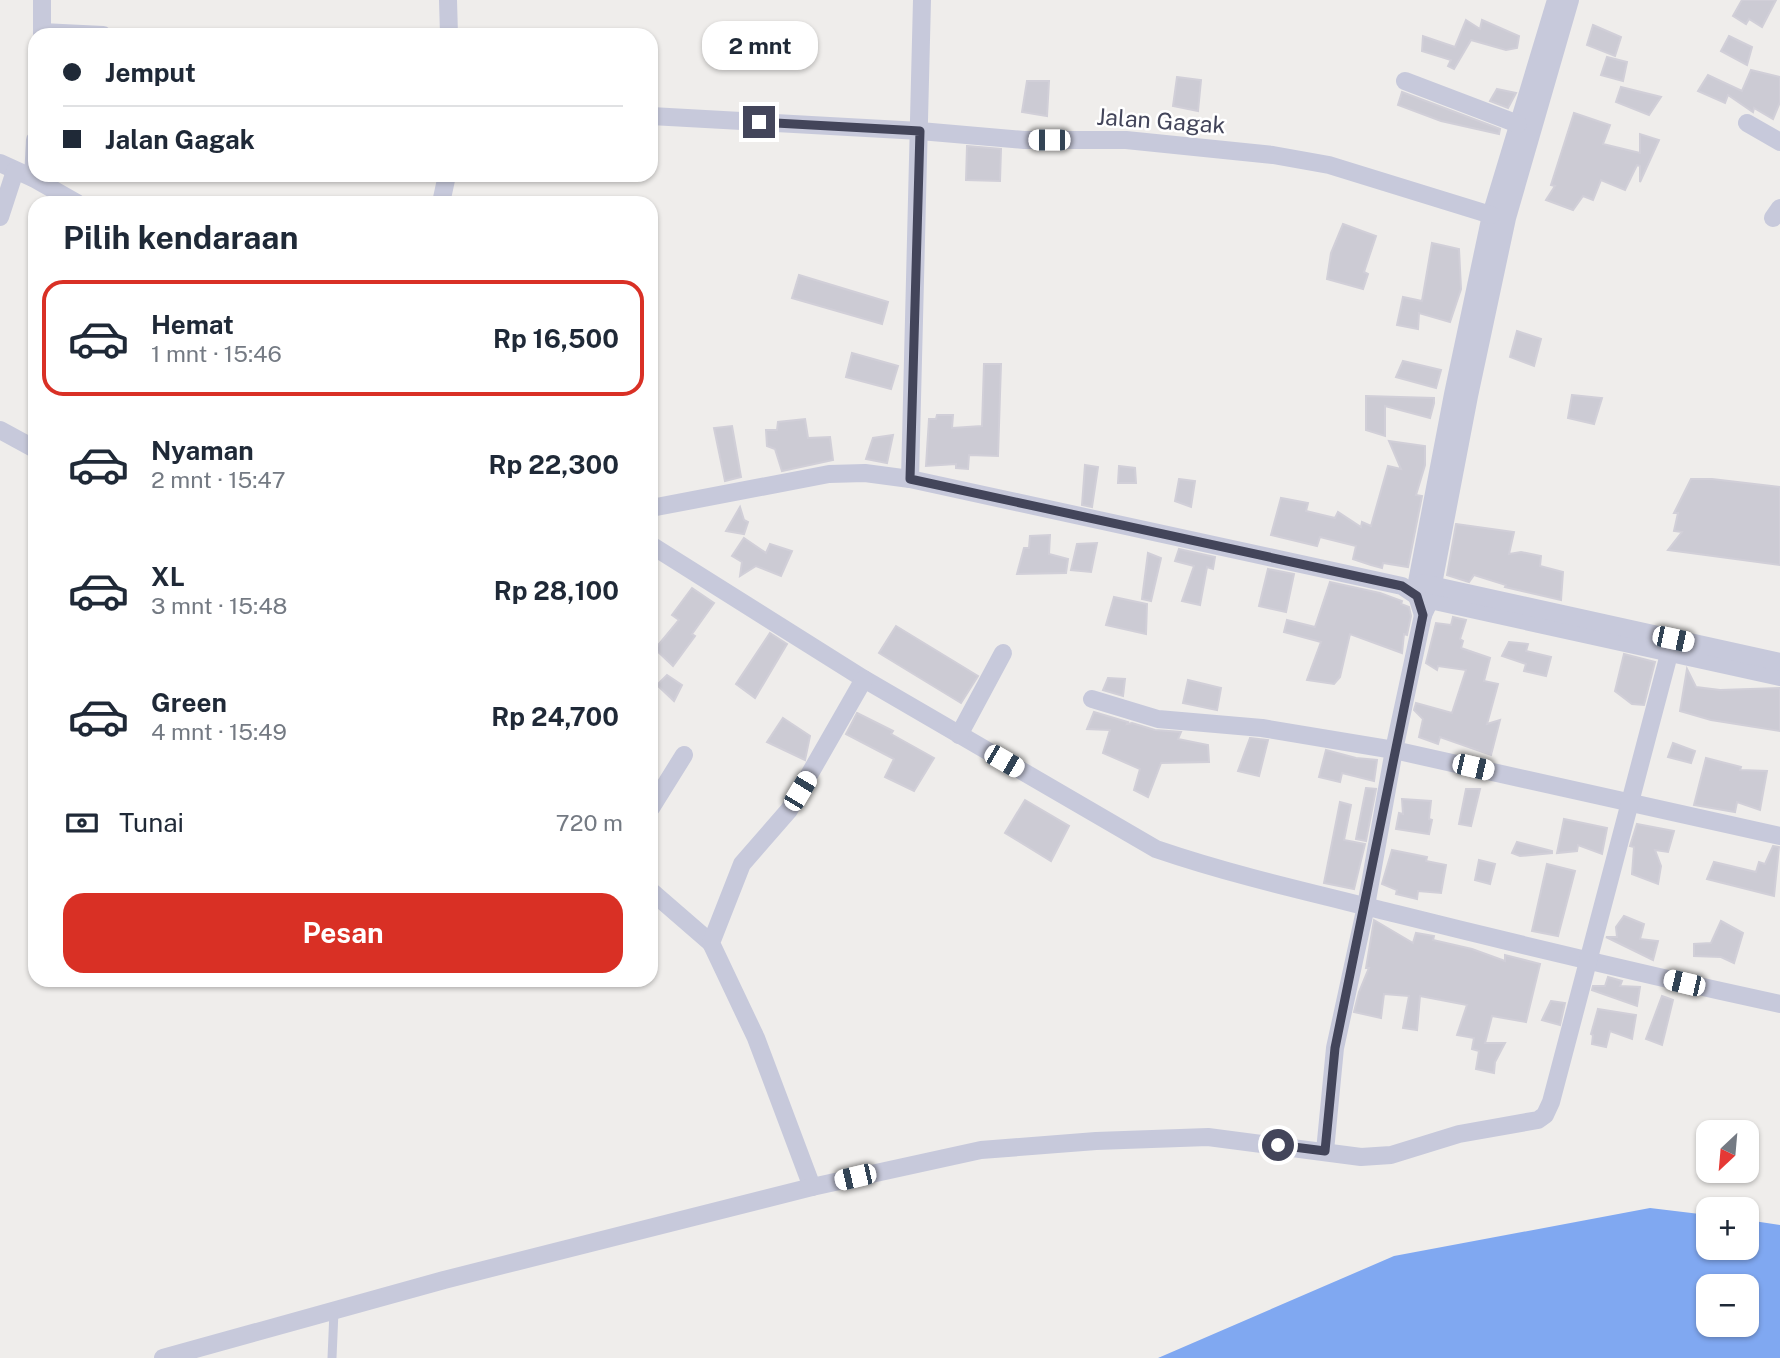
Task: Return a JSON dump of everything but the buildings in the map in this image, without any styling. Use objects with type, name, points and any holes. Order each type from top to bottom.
[{"type":"street","points":[[42,0],[42,28]]},
{"type":"street","points":[[448,0],[449,28]]},
{"type":"street","points":[[910,479],[922,0]]},
{"type":"street","points":[[1325,1151],[1335,1048],[1366,906],[1453,394],[1491,215],[1556,0]]},
{"type":"street","points":[[1420,594],[1469,396],[1507,218],[1570,0]]},
{"type":"street","points":[[1405,81],[1518,124]]},
{"type":"street","name":"Jalan Gagak","points":[[658,116],[920,131],[1024,140],[1125,140],[1273,155],[1329,165],[1491,215]]},
{"type":"street","points":[[1747,123],[1780,142]]},
{"type":"street","points":[[0,217],[7,167],[28,176]]},
{"type":"street","points":[[40,182],[65,196]]},
{"type":"street","points":[[0,430],[28,445]]},
{"type":"street","points":[[658,507],[830,474],[865,473],[910,479],[1420,594],[1672,646],[1780,662]]},
{"type":"street","points":[[658,549],[863,679],[1157,849],[1192,861],[1366,906],[1588,961],[1780,1004]]},
{"type":"street","points":[[1672,646],[1780,677]]},
{"type":"street","points":[[163,1358],[444,1280],[812,1187],[981,1150],[1083,1142],[1208,1137],[1361,1157],[1391,1155],[1458,1134],[1538,1120],[1545,1115],[1551,1102],[1672,646]]},
{"type":"street","points":[[959,735],[1003,653]]},
{"type":"street","points":[[711,943],[743,864],[789,810],[863,679]]},
{"type":"street","points":[[1092,699],[1158,719],[1262,728],[1394,750],[1780,836]]},
{"type":"street","points":[[658,797],[684,755]]},
{"type":"street","points":[[658,897],[711,943],[756,1038],[812,1187]]},
{"type":"lane","points":[[332,1358],[334,1311]]},
{"type":"water","points":[[1650,1208],[1696,1214],[1696,1260],[1759,1260],[1759,1222],[1780,1225],[1780,1358],[1158,1358],[1394,1256]]},
{"type":"route","points":[[759,122],[920,131],[910,479],[1402,586],[1417,596],[1423,615],[1335,1048],[1325,1151],[1278,1145]]}]
